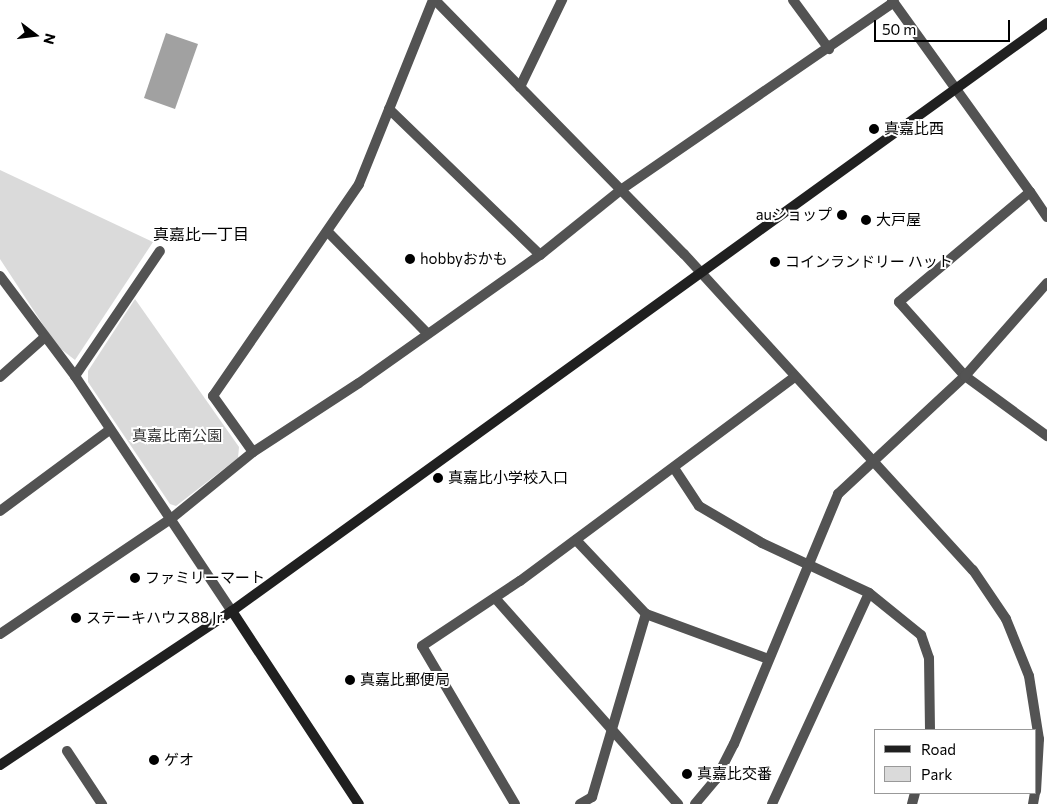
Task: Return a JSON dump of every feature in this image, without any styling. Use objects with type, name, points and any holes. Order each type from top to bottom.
[{"type":"street","points":[[253,452],[213,396],[329,232],[358,184],[434,0],[702,272],[871,461],[973,570],[1006,619],[1029,676],[1036,707],[1036,729]]},
{"type":"street","points":[[520,87],[562,0]]},
{"type":"street","points":[[793,0],[829,49]]},
{"type":"street","points":[[0,634],[172,518],[253,452],[428,334],[540,255],[622,189],[829,49],[893,1],[1047,217]]},
{"type":"street","points":[[0,766],[232,611],[702,272],[957,91],[1047,23]]},
{"type":"street","points":[[388,109],[540,255]]},
{"type":"street","points":[[1030,192],[899,302],[965,376],[1047,436]]},
{"type":"street","points":[[329,232],[428,334]]},
{"type":"street","points":[[75,376],[160,251]]},
{"type":"street","points":[[0,276],[44,338],[75,376],[108,431],[172,518],[359,804]]},
{"type":"street","points":[[695,804],[716,779],[734,744],[838,494],[871,461],[965,376],[1047,283]]},
{"type":"street","points":[[0,378],[44,338]]},
{"type":"street","points":[[515,804],[422,646],[495,598],[576,540],[796,377]]},
{"type":"street","points":[[0,511],[108,431]]},
{"type":"street","points":[[674,468],[699,506],[809,565],[869,593],[920,635],[929,658],[930,729]]},
{"type":"street","points":[[576,540],[646,614],[768,659]]},
{"type":"street","points":[[772,804],[869,593]]},
{"type":"street","points":[[495,598],[610,733],[678,804]]},
{"type":"street","points":[[580,804],[592,797],[646,614]]},
{"type":"street","points":[[67,751],[102,804]]},
{"type":"green space","points":[[0,170],[153,242],[75,360],[57,346],[0,259]]},
{"type":"green space","name":"真嘉比南公園","points":[[135,299],[239,447],[238,458],[176,506],[170,504],[88,382],[88,371]]},
{"type":"shaded area","points":[[166,33],[198,44],[175,109],[144,98]]},
{"type":"place","name":"真嘉比西","points":[[874,129]]},
{"type":"place","name":"auショップ","points":[[842,215]]},
{"type":"place","name":"大戸屋","points":[[866,220]]},
{"type":"place","name":"hobbyおかも","points":[[410,259]]},
{"type":"place","name":"コインランドリー ハット","points":[[775,262]]},
{"type":"place","name":"真嘉比小学校入口","points":[[438,478]]},
{"type":"place","name":"ファミリーマート","points":[[135,578]]},
{"type":"place","name":"ステーキハウス88 Jr.","points":[[76,618]]},
{"type":"place","name":"真嘉比郵便局","points":[[350,680]]},
{"type":"place","name":"ゲオ","points":[[154,760]]},
{"type":"place","name":"真嘉比交番","points":[[687,774]]},
{"type":"district","name":"真嘉比一丁目","points":[[201,234]]}]
